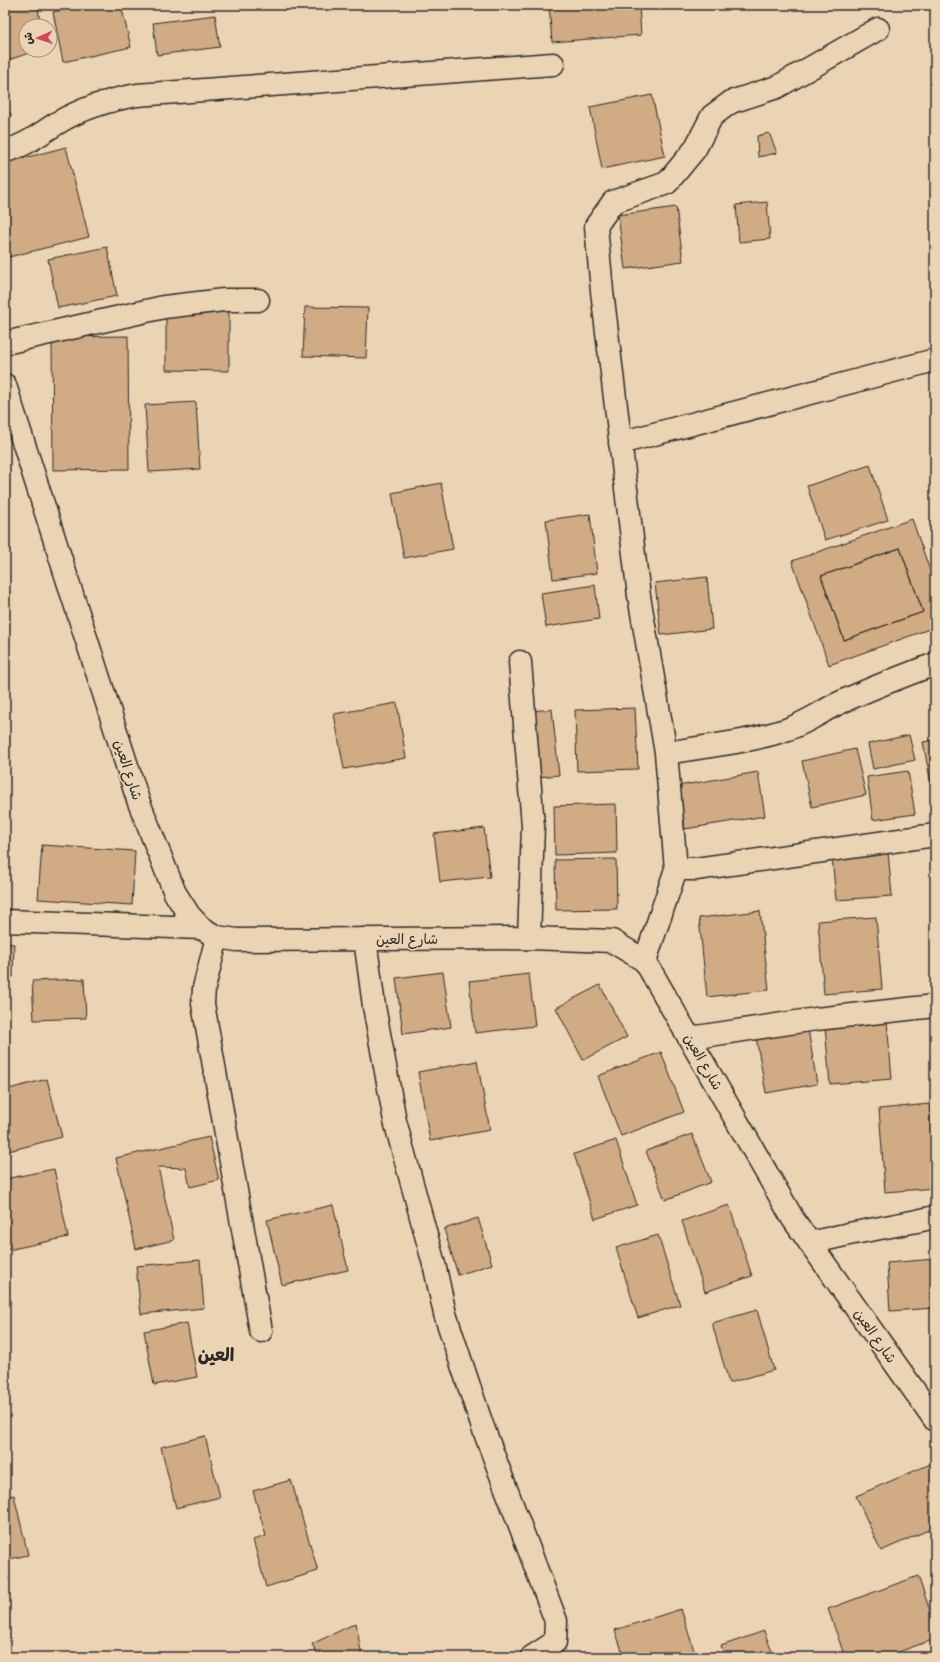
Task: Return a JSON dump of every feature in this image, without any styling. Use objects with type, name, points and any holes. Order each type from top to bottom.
[{"type":"street","points":[[645,961],[676,869],[666,753],[639,596],[602,291],[596,226],[612,202],[667,183],[695,149],[712,116],[731,102],[777,86],[878,29]]},
{"type":"street","points":[[5,152],[26,143],[76,113],[96,105],[136,94],[553,64]]},
{"type":"street","points":[[5,344],[164,307],[224,300],[258,300]]},
{"type":"street","points":[[620,443],[935,360]]},
{"type":"street","name":"شارع العين","points":[[5,385],[138,800],[175,893],[189,915],[209,933],[237,940],[529,938],[612,941],[645,961],[793,1219],[935,1420]]},
{"type":"street","points":[[520,662],[533,826],[529,938]]},
{"type":"street","points":[[666,753],[784,731],[808,721],[831,708],[870,690],[935,664]]},
{"type":"street","points":[[676,869],[696,869],[935,835]]},
{"type":"street","points":[[5,921],[209,933],[203,1004],[261,1332]]},
{"type":"street","points":[[365,939],[374,1006],[395,1121],[435,1268],[445,1314],[482,1425],[556,1621],[555,1642],[532,1657]]},
{"type":"street","points":[[690,1038],[816,1019],[935,1006]]},
{"type":"street","points":[[810,1243],[935,1217]]},
{"type":"building","points":[[5,5],[38,5],[39,18],[18,18],[18,57],[5,61]]},
{"type":"building","points":[[85,5],[121,5],[131,47],[63,62],[58,37],[58,18],[54,18],[53,12]]},
{"type":"building","points":[[549,5],[639,5],[641,35],[552,42]]},
{"type":"building","points":[[215,15],[220,47],[157,55],[153,23]]},
{"type":"building","points":[[5,95],[11,116],[5,118]]},
{"type":"building","points":[[652,95],[665,156],[602,169],[590,107]]},
{"type":"building","points":[[769,133],[777,153],[758,157],[757,136]]},
{"type":"building","points":[[66,147],[89,237],[5,258],[5,163]]},
{"type":"building","points":[[767,202],[770,239],[739,242],[736,205]]},
{"type":"building","points":[[676,207],[683,261],[625,269],[618,215]]},
{"type":"building","points":[[107,247],[117,296],[58,308],[48,259]]},
{"type":"building","points":[[305,307],[368,308],[366,358],[303,356]]},
{"type":"building","points":[[229,309],[229,371],[166,370],[166,310]]},
{"type":"building","points":[[128,336],[129,469],[53,470],[52,337]]},
{"type":"building","points":[[196,402],[200,469],[149,472],[145,405]]},
{"type":"building","points":[[870,465],[888,520],[825,540],[807,486]]},
{"type":"building","points":[[441,483],[453,549],[404,558],[392,493]]},
{"type":"building","points":[[590,514],[597,573],[553,579],[546,520]]},
{"type":"building","points":[[912,519],[935,585],[935,627],[829,665],[792,561]],"holes":[[[900,548],[923,612],[844,640],[821,576]]]},
{"type":"building","points":[[900,548],[923,612],[844,640],[821,576]]},
{"type":"building","points":[[707,577],[712,629],[661,635],[655,583]]},
{"type":"building","points":[[595,585],[599,619],[546,627],[541,593]]},
{"type":"building","points":[[397,703],[406,758],[344,769],[334,714]]},
{"type":"building","points":[[635,708],[638,769],[577,771],[575,710]]},
{"type":"building","points":[[552,709],[559,775],[539,777],[532,711]]},
{"type":"building","points":[[909,735],[915,760],[873,769],[868,744]]},
{"type":"building","points":[[935,740],[935,805],[923,742]]},
{"type":"building","points":[[855,749],[866,795],[812,807],[802,761]]},
{"type":"building","points":[[908,771],[915,814],[873,820],[867,777]]},
{"type":"building","points":[[758,772],[765,816],[685,829],[678,786]]},
{"type":"building","points":[[616,804],[617,853],[555,855],[554,806]]},
{"type":"building","points":[[484,828],[490,877],[440,882],[434,834]]},
{"type":"building","points":[[42,845],[135,851],[132,905],[38,899]]},
{"type":"building","points":[[888,852],[892,896],[836,900],[832,856]]},
{"type":"building","points":[[616,859],[617,909],[556,910],[555,860]]},
{"type":"building","points":[[760,911],[769,990],[707,997],[699,918]]},
{"type":"building","points":[[876,917],[882,989],[824,994],[818,921]]},
{"type":"building","points":[[5,943],[14,944],[13,977],[5,976]]},
{"type":"building","points":[[443,972],[451,1027],[403,1034],[396,978]]},
{"type":"building","points":[[529,974],[535,1026],[475,1033],[469,981]]},
{"type":"building","points":[[84,979],[86,1018],[34,1020],[32,981]]},
{"type":"building","points":[[600,985],[627,1037],[583,1060],[556,1008]]},
{"type":"building","points":[[887,1021],[892,1079],[830,1084],[825,1027]]},
{"type":"building","points":[[808,1029],[817,1084],[766,1093],[756,1037]]},
{"type":"building","points":[[661,1052],[684,1112],[621,1136],[598,1076]]},
{"type":"building","points":[[477,1061],[490,1130],[430,1141],[418,1072]]},
{"type":"building","points":[[47,1079],[62,1137],[5,1152],[5,1090]]},
{"type":"building","points":[[929,1104],[935,1188],[885,1192],[879,1109]]},
{"type":"building","points":[[692,1134],[711,1182],[665,1200],[646,1151]]},
{"type":"building","points":[[209,1137],[219,1180],[190,1187],[186,1168],[158,1167],[174,1240],[136,1249],[116,1158]]},
{"type":"building","points":[[616,1140],[637,1205],[595,1219],[574,1154]]},
{"type":"building","points":[[54,1169],[68,1237],[8,1250],[5,1233],[5,1179]]},
{"type":"building","points":[[333,1205],[348,1270],[282,1285],[267,1220]]},
{"type":"building","points":[[729,1205],[752,1276],[705,1292],[682,1221]]},
{"type":"building","points":[[478,1218],[492,1264],[458,1275],[444,1229]]},
{"type":"building","points":[[658,1235],[680,1305],[638,1318],[616,1248]]},
{"type":"building","points":[[935,1259],[935,1308],[890,1311],[887,1263]]},
{"type":"building","points":[[200,1260],[204,1308],[141,1314],[136,1266]]},
{"type":"building","points":[[757,1310],[774,1370],[729,1383],[712,1323]]},
{"type":"building","points":[[187,1323],[197,1377],[154,1385],[144,1331]]},
{"type":"building","points":[[932,1334],[935,1334],[935,1379]]},
{"type":"building","points":[[205,1436],[220,1497],[176,1508],[161,1447]]},
{"type":"building","points":[[935,1462],[935,1527],[881,1551],[856,1496]]},
{"type":"building","points":[[291,1480],[318,1571],[266,1587],[253,1540],[266,1536],[253,1491]]},
{"type":"building","points":[[14,1495],[28,1555],[5,1560],[5,1497]]},
{"type":"building","points":[[918,1576],[935,1625],[935,1639],[884,1657],[845,1657],[828,1609]]},
{"type":"building","points":[[681,1609],[696,1657],[624,1657],[615,1630]]},
{"type":"building","points":[[356,1623],[362,1657],[319,1657],[312,1644]]},
{"type":"building","points":[[764,1631],[774,1657],[725,1657],[721,1646]]},
{"type":"district","name":"العين","points":[[216,1355]]}]
